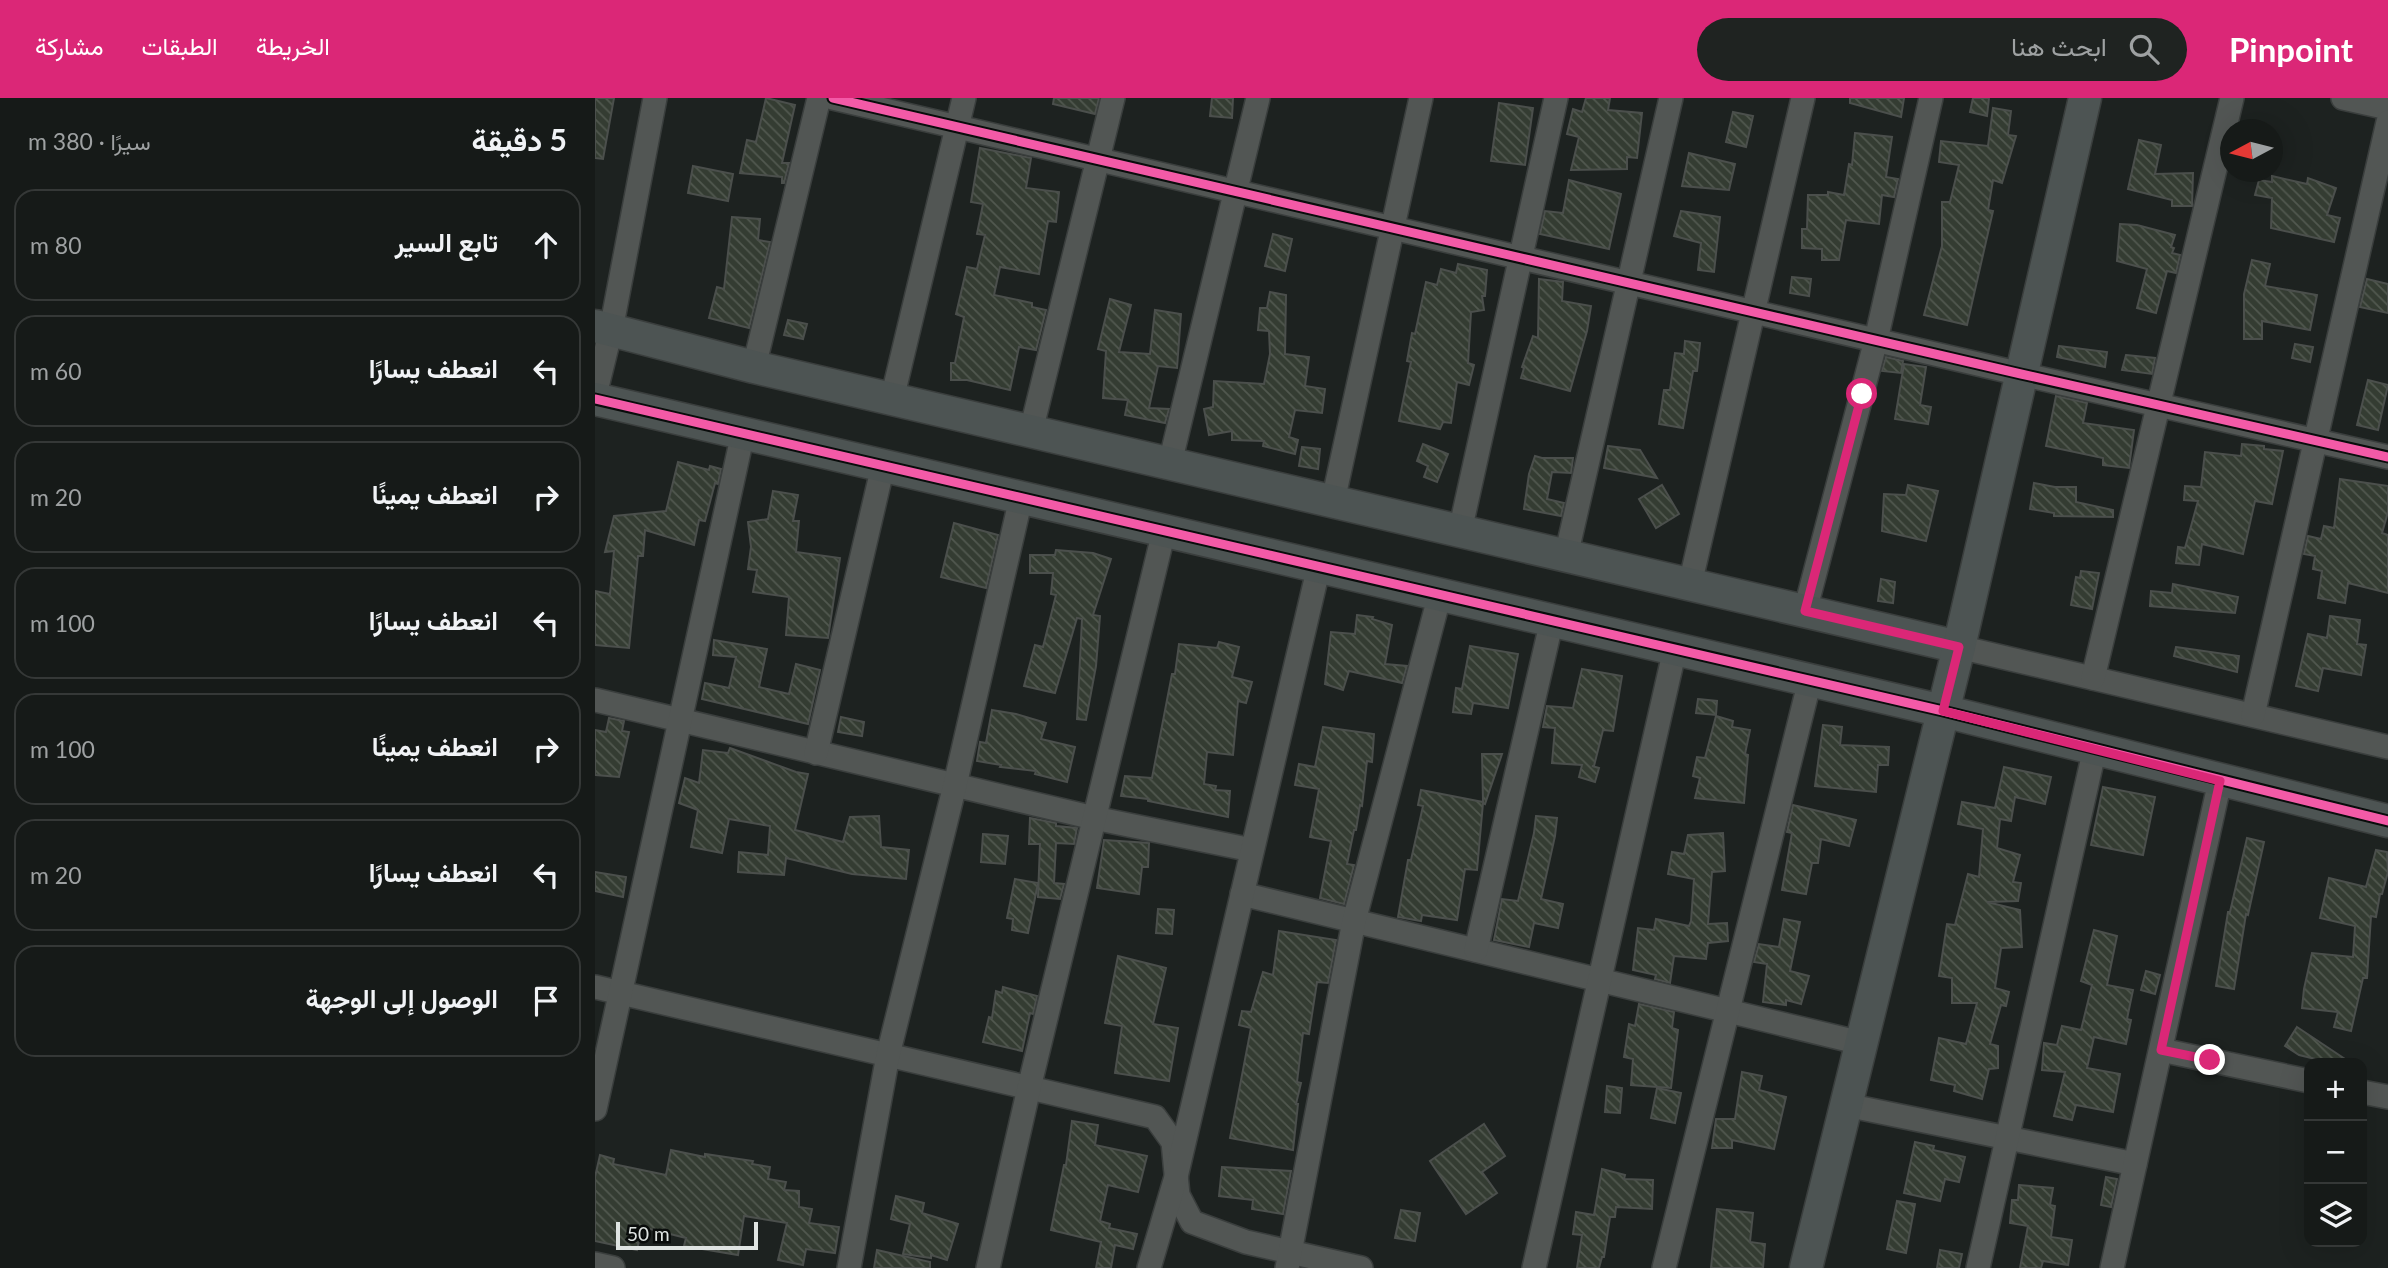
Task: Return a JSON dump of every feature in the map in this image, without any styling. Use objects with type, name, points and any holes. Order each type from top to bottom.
[{"type":"street","points":[[655,98],[603,328],[595,397],[1943,711],[2388,821]]},
{"type":"street","points":[[754,367],[819,98]]},
{"type":"street","points":[[833,98],[2388,457]]},
{"type":"street","points":[[892,399],[964,98]]},
{"type":"street","points":[[1031,431],[1113,98]]},
{"type":"street","points":[[1170,463],[1258,98]]},
{"type":"street","points":[[1333,501],[1420,98]]},
{"type":"street","points":[[1460,531],[1556,98]]},
{"type":"street","points":[[1566,556],[1671,98]]},
{"type":"street","points":[[1690,584],[1803,98]]},
{"type":"street","points":[[1805,611],[1876,340],[1931,98]]},
{"type":"street","points":[[1806,1268],[1959,647],[2085,98]]},
{"type":"street","points":[[2093,678],[2232,98]]},
{"type":"street","points":[[2343,98],[2388,108]]},
{"type":"street","points":[[2253,715],[2388,122]]},
{"type":"street","points":[[603,328],[754,367],[2253,715],[2387,740]]},
{"type":"street","points":[[595,1109],[743,433]]},
{"type":"street","points":[[816,753],[883,466]]},
{"type":"street","points":[[849,1268],[888,1055],[955,785],[1021,498]]},
{"type":"street","points":[[988,1268],[1164,531]]},
{"type":"street","points":[[1149,1268],[1176,1177],[1319,566]]},
{"type":"street","points":[[1289,1260],[1354,921],[1440,594]]},
{"type":"street","points":[[1476,950],[1552,620]]},
{"type":"street","points":[[1534,1268],[1675,649]]},
{"type":"street","points":[[1664,1268],[1809,680]]},
{"type":"street","points":[[595,701],[1094,818],[1252,850]]},
{"type":"street","points":[[1977,1268],[2095,748]]},
{"type":"street","points":[[2112,1268],[2220,781]]},
{"type":"street","points":[[1242,894],[1861,1043]]},
{"type":"street","points":[[595,988],[1155,1117],[1173,1142],[1178,1195],[1192,1222],[1289,1260],[1361,1268]]},
{"type":"street","points":[[2161,1050],[2304,1080]]},
{"type":"street","points":[[2367,1093],[2388,1097]]},
{"type":"street","points":[[1846,1105],[2135,1164]]},
{"type":"street","points":[[595,1264],[613,1268]]},
{"type":"building","points":[[595,98],[614,98],[603,159],[595,158]]},
{"type":"building","points":[[766,98],[795,105],[782,163],[789,163],[784,183],[782,177],[740,173],[747,140],[756,142]]},
{"type":"building","points":[[1054,98],[1099,98],[1095,114],[1053,104]]},
{"type":"building","points":[[1212,98],[1233,98],[1232,118],[1210,116]]},
{"type":"building","points":[[1586,98],[1610,98],[1608,110],[1642,113],[1637,158],[1627,157],[1627,169],[1571,170],[1579,137],[1567,134],[1573,109],[1582,112]]},
{"type":"building","points":[[1850,98],[1904,98],[1901,117],[1850,103]]},
{"type":"building","points":[[1973,98],[1989,98],[1987,116],[1970,112]]},
{"type":"building","points":[[1499,103],[1533,108],[1525,165],[1491,161]]},
{"type":"building","points":[[1993,108],[2011,111],[2008,135],[2016,136],[2002,183],[1993,180],[1988,210],[1993,211],[1967,325],[1924,315],[1942,246],[1942,202],[1950,202],[1959,165],[1939,162],[1941,141],[1988,146]]},
{"type":"building","points":[[1733,112],[1753,116],[1746,147],[1726,142]]},
{"type":"building","points":[[1855,133],[1892,137],[1886,177],[1898,179],[1894,197],[1882,195],[1879,224],[1846,220],[1839,260],[1822,260],[1822,249],[1802,248],[1802,229],[1807,229],[1808,195],[1828,195],[1828,192],[1844,195],[1849,164],[1852,165]]},
{"type":"building","points":[[2139,140],[2161,145],[2155,174],[2193,173],[2192,206],[2172,206],[2172,200],[2128,189]]},
{"type":"building","points":[[980,148],[1031,158],[1026,188],[1059,192],[1056,222],[1048,221],[1039,274],[1000,267],[994,295],[1032,303],[1032,307],[1046,310],[1036,350],[1019,347],[1010,390],[967,380],[951,380],[951,363],[955,363],[964,317],[956,314],[967,267],[977,269],[985,235],[977,234],[983,204],[971,202]]},
{"type":"building","points":[[1689,153],[1735,164],[1729,190],[1682,186]]},
{"type":"building","points":[[693,166],[733,174],[728,201],[688,193]]},
{"type":"building","points":[[2308,178],[2336,188],[2327,215],[2340,218],[2334,242],[2271,228],[2272,198],[2255,195],[2258,182],[2283,182],[2283,179],[2307,184]]},
{"type":"building","points":[[1569,180],[1621,194],[1609,249],[1540,234],[1545,211],[1563,213]]},
{"type":"building","points":[[1681,211],[1720,217],[1714,272],[1698,270],[1701,243],[1674,236]]},
{"type":"building","points":[[732,217],[760,219],[758,240],[770,242],[749,328],[709,318],[717,287],[724,289]]},
{"type":"building","points":[[2120,224],[2137,225],[2175,235],[2172,253],[2180,255],[2176,273],[2167,271],[2156,313],[2137,308],[2147,269],[2117,261]]},
{"type":"building","points":[[1273,234],[1292,239],[1285,271],[1265,266]]},
{"type":"building","points":[[2252,260],[2270,264],[2265,286],[2317,295],[2310,330],[2262,321],[2262,339],[2244,339],[2244,294]]},
{"type":"building","points":[[1458,264],[1487,270],[1485,296],[1482,296],[1484,310],[1471,312],[1468,363],[1474,365],[1469,385],[1457,382],[1451,423],[1443,422],[1440,429],[1399,421],[1411,362],[1407,361],[1412,333],[1415,334],[1426,282],[1437,285],[1441,269],[1456,273]]},
{"type":"building","points":[[1792,277],[1811,279],[1809,296],[1790,293]]},
{"type":"building","points":[[1539,279],[1563,282],[1562,301],[1591,306],[1587,331],[1570,391],[1521,378],[1533,336],[1538,338]]},
{"type":"building","points":[[2367,279],[2388,284],[2388,313],[2360,307]]},
{"type":"building","points":[[1270,292],[1286,295],[1285,354],[1309,357],[1305,386],[1325,389],[1322,413],[1295,410],[1289,437],[1298,440],[1295,454],[1263,446],[1264,441],[1232,440],[1232,431],[1209,435],[1204,409],[1213,407],[1214,381],[1264,384],[1270,354],[1269,331],[1258,330],[1260,308],[1267,308]]},
{"type":"building","points":[[1110,299],[1131,305],[1119,352],[1150,354],[1155,310],[1181,314],[1177,368],[1158,366],[1149,408],[1169,409],[1165,423],[1125,415],[1128,400],[1103,398],[1106,351],[1098,349]]},
{"type":"building","points":[[788,320],[807,324],[803,339],[784,335]]},
{"type":"building","points":[[1685,341],[1700,343],[1697,371],[1693,371],[1683,428],[1659,424],[1664,390],[1670,390],[1675,353],[1684,354]]},
{"type":"building","points":[[2295,344],[2313,347],[2310,362],[2292,358]]},
{"type":"building","points":[[2059,346],[2107,352],[2105,367],[2057,357]]},
{"type":"building","points":[[2126,355],[2155,358],[2152,374],[2122,370]]},
{"type":"building","points":[[1886,357],[1903,361],[1901,373],[1882,371]]},
{"type":"building","points":[[1904,364],[1926,367],[1920,405],[1931,407],[1928,424],[1895,419]]},
{"type":"building","points":[[2368,380],[2388,385],[2378,430],[2357,425]]},
{"type":"building","points":[[2056,396],[2087,403],[2083,423],[2134,430],[2129,468],[2103,465],[2103,458],[2046,446]]},
{"type":"building","points":[[1423,444],[1448,454],[1437,482],[1424,477],[1428,466],[1417,461]]},
{"type":"building","points":[[2242,444],[2283,451],[2272,504],[2255,501],[2243,554],[2202,544],[2199,565],[2176,563],[2178,547],[2185,548],[2198,501],[2184,500],[2185,486],[2201,487],[2205,452],[2241,456]]},
{"type":"building","points":[[1608,446],[1640,450],[1657,478],[1604,468]]},
{"type":"building","points":[[1302,447],[1320,449],[1318,469],[1299,466]]},
{"type":"building","points":[[1535,456],[1573,458],[1571,473],[1552,472],[1547,499],[1564,503],[1561,516],[1524,509],[1529,474]]},
{"type":"building","points":[[678,462],[709,470],[710,466],[721,469],[705,521],[699,520],[694,545],[645,530],[643,556],[638,556],[629,648],[595,645],[595,591],[610,594],[614,551],[605,552],[614,516],[666,511]]},
{"type":"building","points":[[2340,479],[2388,486],[2388,512],[2382,533],[2388,535],[2388,593],[2348,583],[2345,603],[2318,598],[2322,571],[2313,569],[2315,556],[2304,554],[2308,536],[2321,539],[2324,526],[2334,528]]},
{"type":"building","points":[[2034,483],[2076,487],[2076,502],[2113,510],[2113,517],[2054,516],[2054,513],[2030,509]]},
{"type":"building","points":[[1662,485],[1679,514],[1656,528],[1639,499]]},
{"type":"building","points":[[1908,485],[1938,491],[1926,541],[1882,531],[1884,494],[1906,495]]},
{"type":"building","points":[[773,491],[798,495],[793,521],[799,521],[796,552],[840,558],[828,638],[786,635],[789,597],[753,592],[757,570],[748,569],[751,547],[748,522],[768,519]]},
{"type":"building","points":[[954,523],[998,535],[986,588],[941,577]]},
{"type":"building","points":[[1056,550],[1093,553],[1111,559],[1093,615],[1100,616],[1096,666],[1086,720],[1077,719],[1082,619],[1077,618],[1055,693],[1024,686],[1035,645],[1043,647],[1056,595],[1051,594],[1053,573],[1030,573],[1030,555],[1055,555]]},
{"type":"building","points":[[2081,571],[2099,573],[2092,609],[2071,605],[2076,577],[2080,578]]},
{"type":"building","points":[[1881,579],[1895,582],[1893,603],[1878,601]]},
{"type":"building","points":[[2173,584],[2238,597],[2235,613],[2150,606],[2151,591],[2172,593]]},
{"type":"building","points":[[1357,615],[1373,617],[1372,619],[1392,625],[1385,664],[1407,666],[1402,683],[1349,671],[1343,690],[1325,684],[1331,632],[1355,634]]},
{"type":"building","points":[[2330,616],[2360,620],[2357,644],[2366,645],[2361,675],[2323,668],[2318,691],[2296,686],[2308,634],[2327,638]]},
{"type":"building","points":[[714,640],[767,649],[759,687],[789,694],[796,664],[820,670],[808,724],[702,699],[705,683],[729,688],[736,657],[713,655]]},
{"type":"building","points":[[1219,642],[1239,647],[1232,677],[1252,682],[1246,703],[1238,701],[1233,755],[1207,752],[1204,784],[1216,786],[1215,790],[1230,791],[1228,817],[1148,799],[1121,796],[1125,776],[1152,778],[1179,644],[1217,648]]},
{"type":"building","points":[[1470,646],[1518,654],[1508,708],[1473,703],[1471,714],[1453,712],[1456,688],[1462,689]]},
{"type":"building","points":[[2176,647],[2239,656],[2237,672],[2174,656]]},
{"type":"building","points":[[1582,669],[1622,676],[1613,731],[1603,730],[1592,766],[1599,768],[1595,782],[1579,777],[1582,765],[1552,763],[1555,728],[1543,727],[1547,706],[1573,708]]},
{"type":"building","points":[[1698,699],[1717,701],[1716,715],[1696,713]]},
{"type":"building","points":[[992,710],[1046,723],[1041,739],[1075,747],[1067,782],[1035,774],[1036,771],[977,761],[980,742],[986,743]]},
{"type":"building","points":[[1716,716],[1733,721],[1732,727],[1750,730],[1745,754],[1748,755],[1744,803],[1695,798],[1700,778],[1693,776],[1697,757],[1705,758]]},
{"type":"building","points":[[841,717],[864,722],[862,736],[838,732]]},
{"type":"building","points":[[609,718],[624,721],[622,731],[629,732],[619,777],[595,775],[595,730],[606,732]]},
{"type":"building","points":[[1823,725],[1842,727],[1840,745],[1889,747],[1888,765],[1878,765],[1876,792],[1815,786]]},
{"type":"building","points":[[1323,727],[1374,734],[1372,762],[1367,761],[1362,806],[1360,805],[1347,864],[1354,865],[1344,904],[1320,898],[1331,841],[1310,837],[1319,789],[1295,785],[1299,764],[1315,767]]},
{"type":"building","points":[[730,748],[808,774],[795,830],[843,842],[850,817],[879,816],[881,847],[909,850],[906,879],[852,874],[786,858],[784,875],[738,872],[739,852],[768,855],[770,826],[729,819],[722,853],[691,847],[698,810],[679,803],[685,778],[699,783],[703,750],[728,753]]},
{"type":"building","points":[[1482,754],[1502,754],[1485,804],[1483,803],[1477,870],[1465,869],[1457,920],[1422,915],[1421,921],[1398,917],[1408,860],[1411,860],[1423,806],[1418,805],[1421,790],[1483,802]]},
{"type":"building","points":[[2004,767],[2051,777],[2045,804],[2015,797],[2011,821],[2000,819],[1997,848],[2020,855],[2013,882],[2021,883],[2018,901],[1987,902],[2020,910],[2022,947],[2001,948],[1995,988],[2009,992],[2006,1006],[2001,1005],[1990,1044],[1998,1046],[1998,1068],[1989,1069],[1982,1099],[1954,1091],[1955,1085],[1931,1080],[1939,1038],[1966,1044],[1977,1003],[1952,1003],[1952,978],[1939,976],[1947,924],[1955,925],[1968,874],[1979,877],[1983,829],[1958,824],[1962,802],[1995,808]]},
{"type":"building","points":[[2103,787],[2155,797],[2143,855],[2091,845]]},
{"type":"building","points":[[1793,805],[1856,820],[1849,846],[1821,839],[1818,863],[1812,863],[1806,894],[1782,890],[1792,833],[1787,832]]},
{"type":"building","points":[[1536,816],[1557,818],[1541,899],[1563,904],[1558,928],[1534,923],[1529,947],[1494,940],[1502,899],[1518,901]]},
{"type":"building","points":[[1030,818],[1056,823],[1056,826],[1077,828],[1074,844],[1056,843],[1054,883],[1064,884],[1060,899],[1038,897],[1040,844],[1029,844]]},
{"type":"building","points":[[1723,833],[1725,871],[1712,872],[1708,924],[1727,923],[1728,941],[1708,943],[1706,959],[1674,956],[1670,983],[1655,979],[1656,975],[1633,970],[1638,928],[1654,930],[1656,919],[1689,926],[1691,921],[1694,879],[1668,874],[1672,852],[1684,854],[1688,835]]},
{"type":"building","points":[[983,834],[1008,836],[1005,864],[981,862]]},
{"type":"building","points":[[2247,838],[2264,842],[2248,915],[2246,914],[2234,989],[2216,986],[2228,912]]},
{"type":"building","points":[[1104,840],[1149,843],[1148,867],[1142,867],[1139,894],[1097,888]]},
{"type":"building","points":[[2376,850],[2387,852],[2388,872],[2376,917],[2371,916],[2367,978],[2363,978],[2351,1031],[2334,1027],[2338,1012],[2302,1008],[2304,989],[2312,953],[2353,957],[2355,926],[2320,918],[2329,878],[2366,887]]},
{"type":"building","points":[[595,872],[626,877],[623,897],[595,891]]},
{"type":"building","points":[[1015,879],[1038,883],[1028,933],[1012,930],[1013,919],[1007,918]]},
{"type":"building","points":[[1158,909],[1174,910],[1172,934],[1156,933]]},
{"type":"building","points":[[1784,919],[1800,922],[1790,971],[1809,976],[1801,1004],[1786,1000],[1786,1005],[1763,1002],[1767,964],[1754,962],[1759,944],[1779,947]]},
{"type":"building","points":[[2094,930],[2117,936],[2107,985],[2133,990],[2127,1019],[2131,1020],[2126,1044],[2094,1037],[2087,1068],[2120,1074],[2113,1112],[2076,1105],[2072,1120],[2054,1116],[2065,1072],[2042,1070],[2044,1043],[2057,1045],[2062,1026],[2081,1030],[2092,985],[2081,981]]},
{"type":"building","points":[[1279,931],[1336,940],[1328,983],[1317,982],[1309,1034],[1303,1033],[1297,1082],[1301,1083],[1296,1104],[1293,1150],[1230,1138],[1251,1028],[1239,1025],[1242,1011],[1251,1012],[1263,972],[1273,975]]},
{"type":"building","points":[[1118,956],[1166,968],[1153,1024],[1178,1028],[1169,1081],[1115,1073],[1122,1026],[1105,1023]]},
{"type":"building","points":[[2146,971],[2160,975],[2155,994],[2141,990]]},
{"type":"building","points":[[1003,987],[1037,996],[1033,1014],[1030,1013],[1022,1051],[983,1042],[989,1017],[992,1018],[996,991],[1002,993]]},
{"type":"building","points":[[1639,1004],[1674,1012],[1672,1028],[1678,1030],[1671,1088],[1631,1085],[1633,1059],[1624,1057],[1629,1024],[1635,1026]]},
{"type":"building","points":[[2297,1027],[2344,1058],[2311,1058],[2299,1055],[2285,1046]]},
{"type":"building","points":[[1742,1072],[1762,1076],[1759,1090],[1786,1097],[1774,1149],[1732,1140],[1732,1148],[1712,1148],[1716,1119],[1735,1119]]},
{"type":"building","points":[[1607,1086],[1622,1088],[1620,1113],[1605,1112]]},
{"type":"building","points":[[1657,1088],[1681,1093],[1675,1123],[1651,1118]]},
{"type":"building","points":[[1072,1121],[1098,1125],[1095,1145],[1147,1156],[1138,1192],[1108,1185],[1100,1221],[1110,1224],[1109,1228],[1137,1234],[1133,1249],[1115,1245],[1111,1268],[1096,1268],[1101,1242],[1051,1230],[1066,1165]]},
{"type":"building","points":[[1484,1124],[1505,1156],[1482,1172],[1497,1193],[1466,1214],[1430,1161]]},
{"type":"building","points":[[1915,1142],[1934,1146],[1933,1150],[1965,1157],[1959,1182],[1945,1179],[1940,1201],[1904,1193]]},
{"type":"building","points":[[671,1150],[705,1157],[705,1154],[753,1161],[752,1164],[770,1167],[768,1179],[786,1182],[784,1190],[799,1191],[799,1207],[812,1209],[809,1223],[839,1227],[835,1253],[806,1249],[803,1265],[778,1260],[787,1223],[744,1216],[738,1255],[684,1246],[686,1238],[642,1227],[637,1250],[595,1241],[595,1177],[600,1155],[614,1159],[613,1164],[666,1175]]},
{"type":"building","points":[[1222,1167],[1291,1171],[1283,1214],[1252,1209],[1253,1200],[1219,1196]]},
{"type":"building","points":[[1602,1169],[1625,1175],[1624,1179],[1653,1180],[1652,1209],[1616,1207],[1615,1217],[1610,1217],[1604,1257],[1599,1268],[1577,1268],[1582,1235],[1573,1234],[1576,1212],[1594,1215]]},
{"type":"building","points":[[2106,1177],[2117,1179],[2111,1207],[2101,1205]]},
{"type":"building","points":[[2019,1185],[2053,1188],[2050,1205],[2055,1206],[2051,1237],[2072,1240],[2068,1265],[2043,1261],[2041,1268],[2020,1268],[2028,1226],[2010,1223],[2012,1200],[2018,1200]]},
{"type":"building","points":[[896,1196],[924,1203],[922,1213],[958,1224],[947,1260],[931,1255],[931,1258],[903,1254],[910,1224],[891,1219]]},
{"type":"building","points":[[1897,1201],[1915,1204],[1906,1253],[1887,1249]]},
{"type":"building","points":[[1717,1209],[1753,1213],[1750,1242],[1765,1244],[1763,1268],[1711,1268]]},
{"type":"building","points":[[1401,1210],[1420,1213],[1415,1241],[1395,1238]]},
{"type":"building","points":[[877,1250],[930,1262],[930,1268],[874,1268]]},
{"type":"building","points":[[1940,1250],[1962,1254],[1959,1268],[1937,1268]]},
{"type":"cycle path","points":[[833,98],[2388,457]]},
{"type":"cycle path","points":[[595,399],[1943,711],[2388,821]]},
{"type":"route","points":[[1862,394],[1805,611],[1959,647],[1943,711],[2220,781],[2161,1050],[2210,1060]]}]
